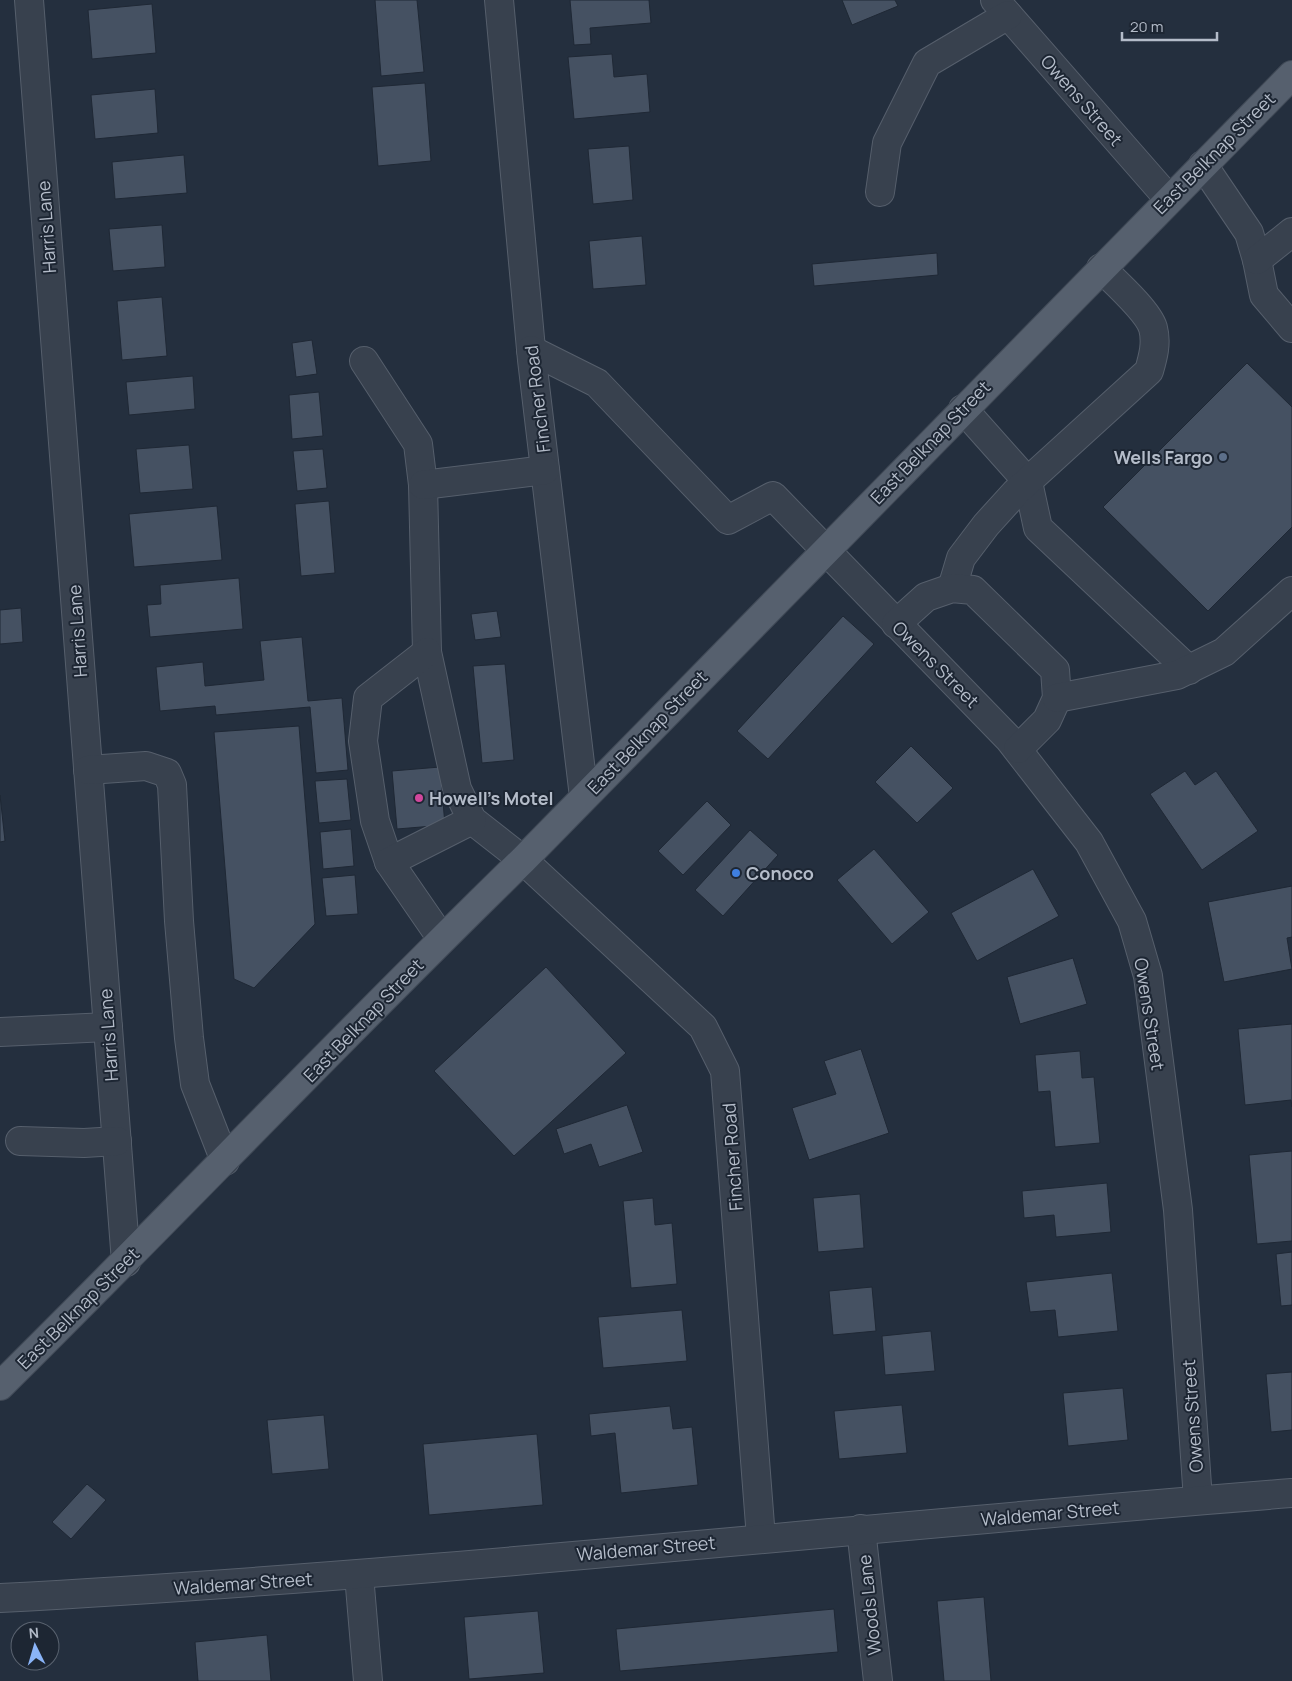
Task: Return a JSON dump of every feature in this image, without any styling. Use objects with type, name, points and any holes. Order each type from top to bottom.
[{"type":"main road","name":"East Belknap Street","points":[[0,1386],[126,1262],[442,939],[523,860],[824,550],[1292,74]]},
{"type":"street","name":"Harris Lane","points":[[28,0],[126,1262]]},
{"type":"street","name":"Fincher Road","points":[[499,0],[531,350],[584,797]]},
{"type":"street","points":[[880,192],[887,143],[928,63],[1002,8]]},
{"type":"street","name":"Owens Street","points":[[1002,8],[1169,199]]},
{"type":"street","points":[[1202,165],[1249,233],[1258,260],[1264,295],[1292,328]]},
{"type":"street","points":[[1258,260],[1292,232]]},
{"type":"street","points":[[952,588],[961,558],[986,524],[1028,482],[1149,371],[1155,349],[1152,327],[1136,303],[1101,268]]},
{"type":"street","name":"Owens Street","points":[[531,350],[597,383],[728,520],[773,496],[1018,749],[1089,842],[1132,921],[1148,976],[1178,1210],[1198,1500]]},
{"type":"street","points":[[364,361],[418,444],[423,485],[427,652],[457,790],[472,820],[389,862]]},
{"type":"street","points":[[963,409],[1028,482],[1038,528],[1189,670]]},
{"type":"street","points":[[423,485],[545,470]]},
{"type":"street","points":[[896,624],[926,597],[952,588],[973,590],[1055,670],[1057,698],[1047,720],[1018,749]]},
{"type":"street","points":[[1057,698],[1177,675],[1189,670],[1224,652],[1292,591]]},
{"type":"street","points":[[427,652],[368,698],[363,741],[375,821],[389,862],[442,939]]},
{"type":"street","points":[[88,770],[146,766],[167,773],[172,786],[181,940],[195,1084],[225,1161]]},
{"type":"street","name":"Fincher Road","points":[[472,820],[523,860],[703,1027],[725,1070],[761,1538]]},
{"type":"street","points":[[0,1032],[108,1027]]},
{"type":"street","points":[[20,1141],[84,1143],[117,1141]]},
{"type":"street","name":"Waldemar Street","points":[[0,1598],[159,1590],[359,1575],[861,1529],[1292,1493]]},
{"type":"street","name":"Woods Lane","points":[[861,1529],[878,1681]]},
{"type":"street","points":[[359,1575],[368,1681]]},
{"type":"building","points":[[375,0],[417,0],[424,72],[381,76]]},
{"type":"building","points":[[570,0],[649,0],[651,23],[590,28],[591,44],[574,45]]},
{"type":"building","points":[[842,0],[895,0],[898,6],[852,25]]},
{"type":"building","points":[[152,4],[156,53],[92,59],[88,10]]},
{"type":"building","points":[[612,54],[614,77],[647,74],[650,112],[574,119],[568,57]]},
{"type":"building","points":[[425,83],[431,161],[378,166],[372,87]]},
{"type":"building","points":[[155,89],[158,133],[95,139],[91,95]]},
{"type":"building","points":[[629,146],[633,200],[593,204],[588,149]]},
{"type":"building","points":[[184,155],[187,193],[115,199],[112,162]]},
{"type":"building","points":[[162,225],[165,267],[113,271],[109,229]]},
{"type":"building","points":[[642,236],[646,285],[593,289],[589,241]]},
{"type":"building","points":[[937,253],[938,275],[814,286],[812,264]]},
{"type":"building","points":[[162,297],[167,356],[122,360],[117,301]]},
{"type":"building","points":[[312,340],[317,374],[296,377],[292,343]]},
{"type":"building","name":"Wells Fargo","points":[[1247,363],[1292,407],[1292,527],[1208,611],[1103,507]]},
{"type":"building","points":[[193,376],[195,409],[129,415],[126,382]]},
{"type":"building","points":[[319,392],[323,436],[292,439],[289,395]]},
{"type":"building","points":[[189,445],[193,489],[140,493],[136,449]]},
{"type":"building","points":[[323,449],[327,488],[297,491],[293,451]]},
{"type":"building","points":[[329,501],[335,573],[301,576],[295,504]]},
{"type":"building","points":[[217,506],[222,560],[134,567],[129,514]]},
{"type":"building","points":[[239,578],[243,629],[150,637],[147,605],[161,604],[160,585]]},
{"type":"building","points":[[21,608],[23,642],[0,644],[0,610]]},
{"type":"building","points":[[497,611],[501,637],[475,640],[471,614]]},
{"type":"building","points":[[843,616],[874,644],[768,759],[737,731]]},
{"type":"building","points":[[302,637],[308,701],[342,698],[348,770],[316,773],[310,707],[216,715],[215,706],[160,711],[156,667],[203,662],[205,686],[264,680],[260,641]]},
{"type":"building","points":[[505,664],[514,760],[482,763],[473,666]]},
{"type":"building","points":[[299,726],[315,924],[254,988],[234,979],[214,732]]},
{"type":"building","points":[[911,746],[953,788],[917,823],[875,782]]},
{"type":"building","name":"Howell's Motel","points":[[440,767],[445,825],[397,829],[392,771]]},
{"type":"building","points":[[1185,771],[1195,785],[1216,771],[1258,831],[1202,870],[1150,794]]},
{"type":"building","points":[[347,779],[351,820],[319,823],[315,781]]},
{"type":"building","points":[[0,795],[5,841],[0,842]]},
{"type":"building","name":"Conoco","points":[[707,801],[731,825],[683,875],[658,851]]},
{"type":"building","points":[[351,829],[354,866],[323,869],[320,832]]},
{"type":"building","name":"Conoco","points":[[750,830],[778,855],[723,916],[695,890]]},
{"type":"building","points":[[874,849],[929,912],[892,944],[837,880]]},
{"type":"building","points":[[1033,869],[1059,916],[977,961],[951,913]]},
{"type":"building","points":[[355,875],[358,914],[326,916],[322,878]]},
{"type":"building","points":[[1292,886],[1292,937],[1287,938],[1292,969],[1224,982],[1208,902]]},
{"type":"building","points":[[1073,958],[1087,1004],[1020,1024],[1007,977]]},
{"type":"building","points":[[546,967],[626,1053],[514,1156],[434,1071]]},
{"type":"building","points":[[1292,1024],[1292,1107],[1291,1100],[1245,1105],[1238,1029]]},
{"type":"building","points":[[861,1049],[889,1133],[809,1160],[792,1108],[836,1094],[824,1061]]},
{"type":"building","points":[[1080,1051],[1082,1078],[1094,1077],[1100,1143],[1055,1147],[1050,1091],[1038,1092],[1035,1055]]},
{"type":"building","points":[[627,1105],[643,1152],[599,1167],[591,1144],[564,1154],[556,1129]]},
{"type":"building","points":[[1292,1151],[1292,1241],[1257,1244],[1249,1155]]},
{"type":"building","points":[[1107,1183],[1111,1232],[1056,1237],[1054,1215],[1024,1218],[1022,1191]]},
{"type":"building","points":[[860,1194],[864,1248],[818,1252],[813,1198]]},
{"type":"building","points":[[653,1198],[655,1225],[672,1223],[677,1284],[631,1288],[623,1201]]},
{"type":"building","points":[[1292,1252],[1292,1305],[1281,1306],[1276,1254]]},
{"type":"building","points":[[1112,1273],[1118,1331],[1058,1337],[1055,1310],[1030,1312],[1026,1282]]},
{"type":"building","points":[[872,1287],[876,1331],[833,1335],[829,1291]]},
{"type":"building","points":[[682,1310],[687,1361],[603,1368],[598,1317]]},
{"type":"building","points":[[931,1331],[935,1371],[885,1375],[882,1336]]},
{"type":"building","points":[[1292,1372],[1292,1430],[1271,1432],[1266,1374]]},
{"type":"building","points":[[1123,1388],[1128,1440],[1068,1446],[1063,1393]]},
{"type":"building","points":[[902,1405],[907,1453],[839,1459],[834,1411]]},
{"type":"building","points":[[670,1406],[673,1429],[692,1427],[698,1485],[621,1493],[615,1433],[591,1436],[589,1414]]},
{"type":"building","points":[[324,1415],[329,1469],[272,1474],[267,1420]]},
{"type":"building","points":[[537,1434],[543,1505],[429,1515],[423,1444]]},
{"type":"building","points":[[87,1484],[106,1500],[71,1539],[52,1522]]},
{"type":"building","points":[[984,1597],[991,1681],[944,1681],[937,1601]]},
{"type":"building","points":[[834,1609],[838,1652],[620,1671],[616,1629]]},
{"type":"building","points":[[538,1611],[544,1673],[469,1679],[464,1617]]},
{"type":"building","points":[[267,1635],[271,1681],[198,1681],[195,1642]]},
{"type":"place","name":"Wells Fargo","points":[[1223,457]]},
{"type":"place","name":"Howell's Motel","points":[[419,798]]},
{"type":"place","name":"Conoco","points":[[736,873]]}]
